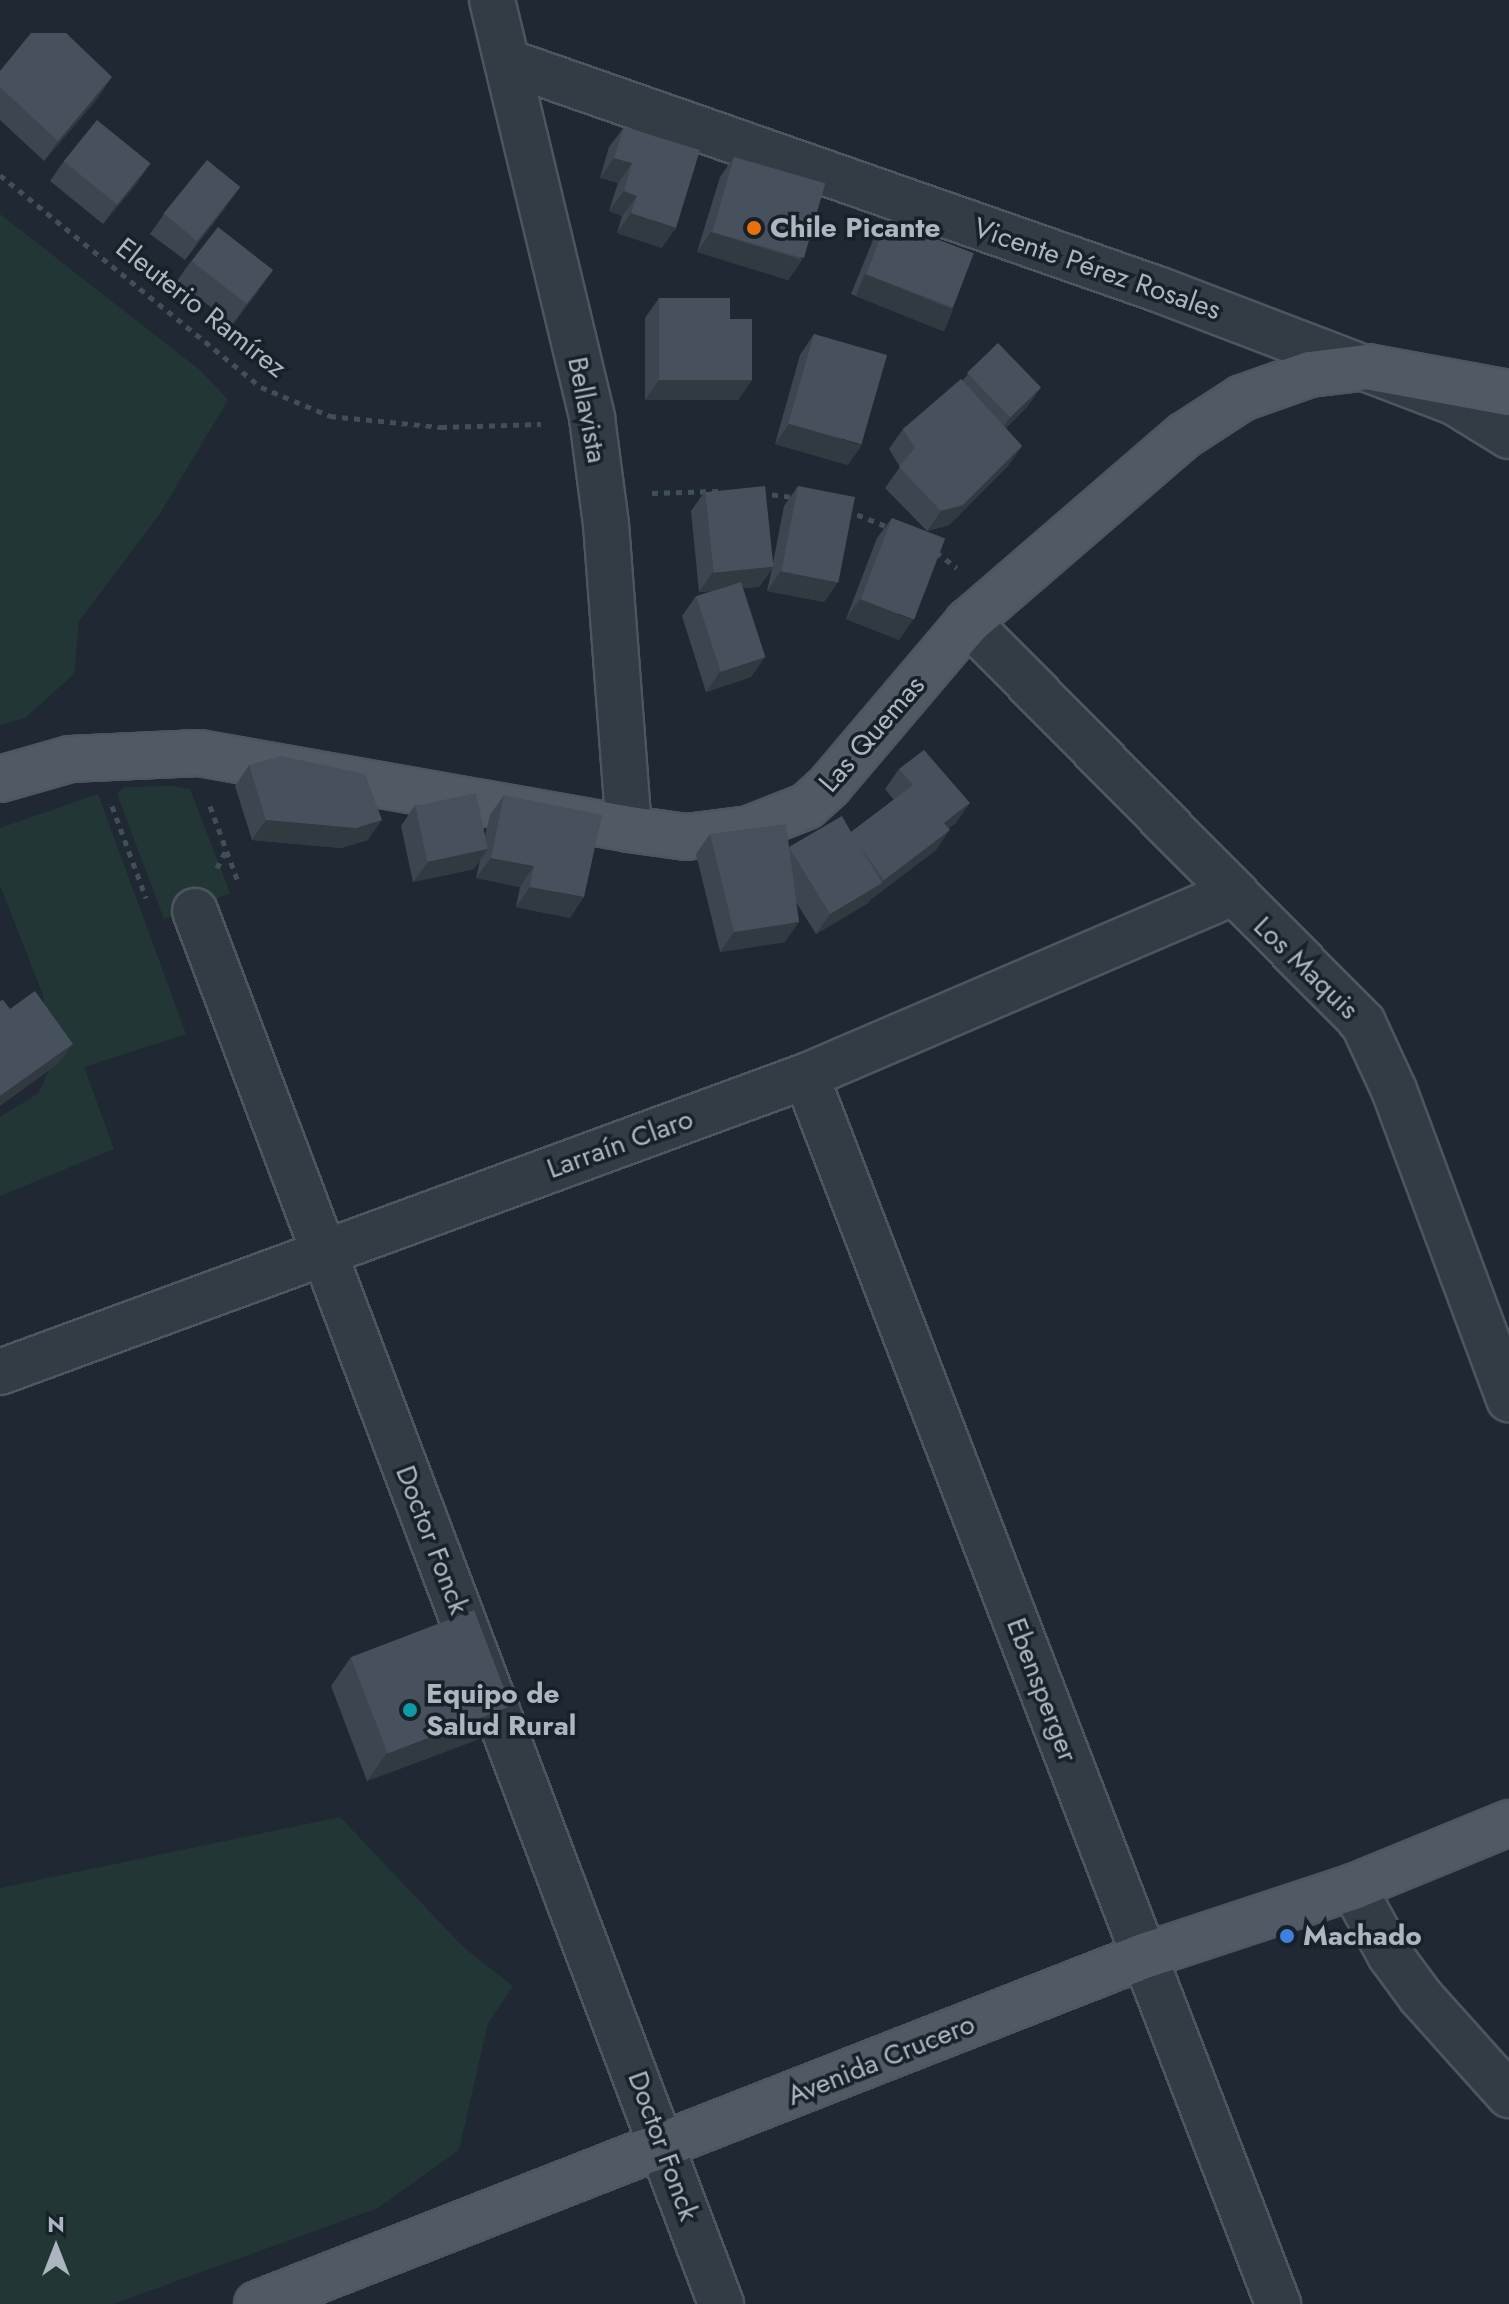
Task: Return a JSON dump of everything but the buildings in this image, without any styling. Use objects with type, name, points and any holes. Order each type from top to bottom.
[{"type":"main road","name":"Vicente Pérez Rosales","points":[[1367,367],[1509,393]]},
{"type":"main road","name":"Las Quemas","points":[[0,779],[93,756],[190,753],[629,829],[712,835],[760,826],[807,806],[829,786],[981,611],[1185,435],[1242,398],[1310,374],[1367,367]]},
{"type":"main road","name":"Avenida Crucero","points":[[257,2304],[1144,1956],[1353,1887],[1509,1823]]},
{"type":"street","name":"Bellavista","points":[[492,0],[592,418],[603,498],[629,829]]},
{"type":"street","name":"Vicente Pérez Rosales","points":[[508,62],[1367,367]]},
{"type":"street","points":[[1367,367],[1454,402],[1509,436]]},
{"type":"street","name":"Los Maquis","points":[[981,611],[1231,894],[1363,1023],[1394,1090],[1509,1399]]},
{"type":"street","name":"Larraín Claro","points":[[0,1372],[806,1076],[1231,894]]},
{"type":"street","name":"Doctor Fonck","points":[[195,911],[664,2146],[721,2304]]},
{"type":"street","name":"Ebensperger","points":[[806,1076],[1278,2304]]},
{"type":"street","points":[[1353,1887],[1390,1955],[1421,1997],[1509,2095]]},
{"type":"path","name":"Eleuterio Ramírez","points":[[0,175],[261,387],[330,416],[441,427],[513,427],[592,418]]},
{"type":"path","points":[[603,498],[724,491]]},
{"type":"path","points":[[748,492],[805,498]]},
{"type":"path","points":[[835,507],[892,529]]},
{"type":"path","points":[[934,550],[981,611]]},
{"type":"path","points":[[190,753],[241,890]]},
{"type":"path","points":[[93,756],[150,908]]},
{"type":"green space","points":[[0,214],[201,371],[228,400],[159,515],[79,621],[74,674],[25,718],[0,725]]},
{"type":"green space","points":[[172,786],[190,789],[230,893],[164,919],[117,794],[124,787]]},
{"type":"green space","points":[[98,794],[186,1034],[84,1067],[114,1149],[0,1196],[0,1117],[39,1093],[54,1058],[43,995],[0,885],[0,828]]},
{"type":"green space","points":[[340,1817],[463,1947],[513,1986],[488,2023],[459,2150],[378,2208],[113,2304],[0,2304],[0,1888]]},
{"type":"place","name":"Chile Picante","points":[[754,228]]},
{"type":"place","name":"Equipo de Salud Rural","points":[[410,1710]]},
{"type":"place","name":"Machado","points":[[1287,1936]]}]
